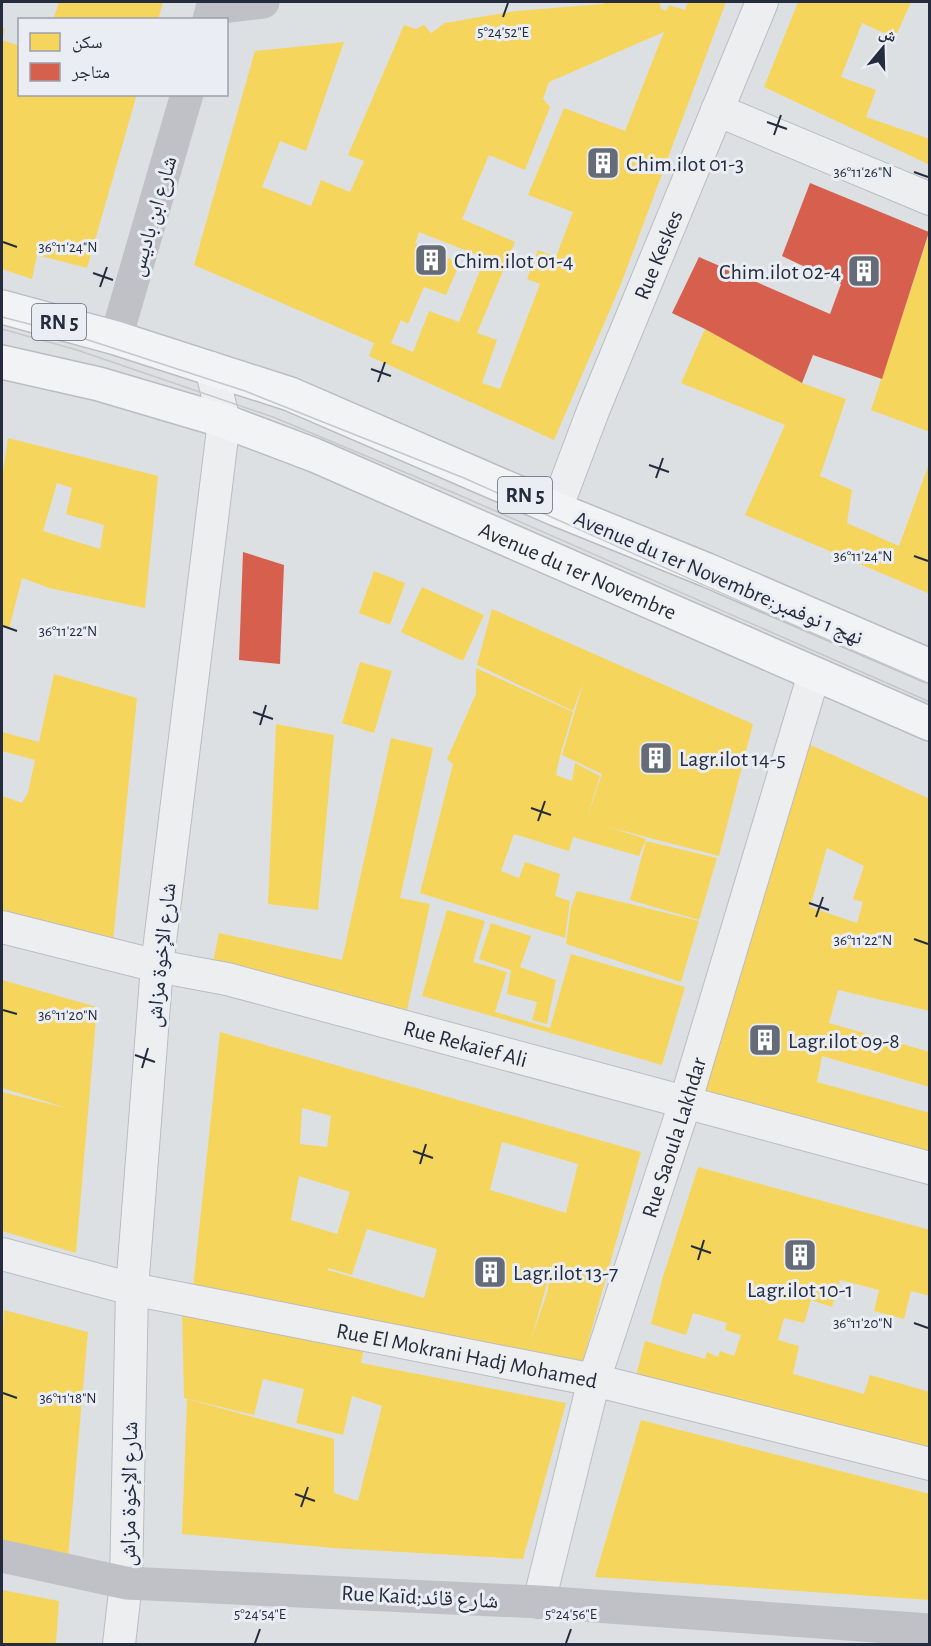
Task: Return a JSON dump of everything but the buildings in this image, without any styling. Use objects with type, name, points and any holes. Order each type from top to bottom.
[{"type":"main road","name":"Avenue du 1er Novembre;نهج 1 نوفمبر","points":[[2,307],[116,338],[290,394],[930,666]]},
{"type":"main road","name":"RN 5","points":[[2,362],[99,384],[224,421]]},
{"type":"main road","name":"Avenue du 1er Novembre","points":[[224,421],[314,455],[930,724]]},
{"type":"street","points":[[210,10],[262,2]]},
{"type":"street","name":"Rue Keskes","points":[[556,509],[593,411],[762,2]]},
{"type":"street","name":"شارع ابن باديس","points":[[116,338],[186,96]]},
{"type":"street","points":[[717,110],[930,199]]},
{"type":"street","name":"شارع الإخوة مزاش","points":[[119,1644],[126,1583],[132,1289],[157,966],[224,421],[211,368]]},
{"type":"street","name":"Rue Saoula Lakhdar","points":[[539,1602],[594,1380],[685,1103],[814,674]]},
{"type":"street","name":"Rue Rekaïef Ali","points":[[2,927],[157,966],[228,979],[930,1168]]},
{"type":"street","name":"Rue El Mokrani Hadj Mohamed","points":[[2,1254],[132,1289],[594,1380],[930,1464]]},
{"type":"street","name":"Rue Kaïd;شارع قائد","points":[[2,1556],[126,1583],[539,1602],[930,1630]]},
{"type":"tram line","points":[[2,317],[79,337],[245,391],[464,478],[930,684]]},
{"type":"tram line","points":[[2,329],[77,350],[273,417],[459,495],[930,702]]},
{"type":"place","name":"Chim.ilot 01-3","points":[[603,163]]},
{"type":"place","name":"Chim.ilot 01-4","points":[[431,260]]},
{"type":"place","name":"Chim.ilot 02-4","points":[[864,271]]},
{"type":"place","name":"Lagr.ilot 14-5","points":[[656,758]]},
{"type":"place","name":"Lagr.ilot 09-8","points":[[765,1040]]},
{"type":"place","name":"Lagr.ilot 10-1","points":[[800,1255]]},
{"type":"place","name":"Lagr.ilot 13-7","points":[[490,1272]]}]
